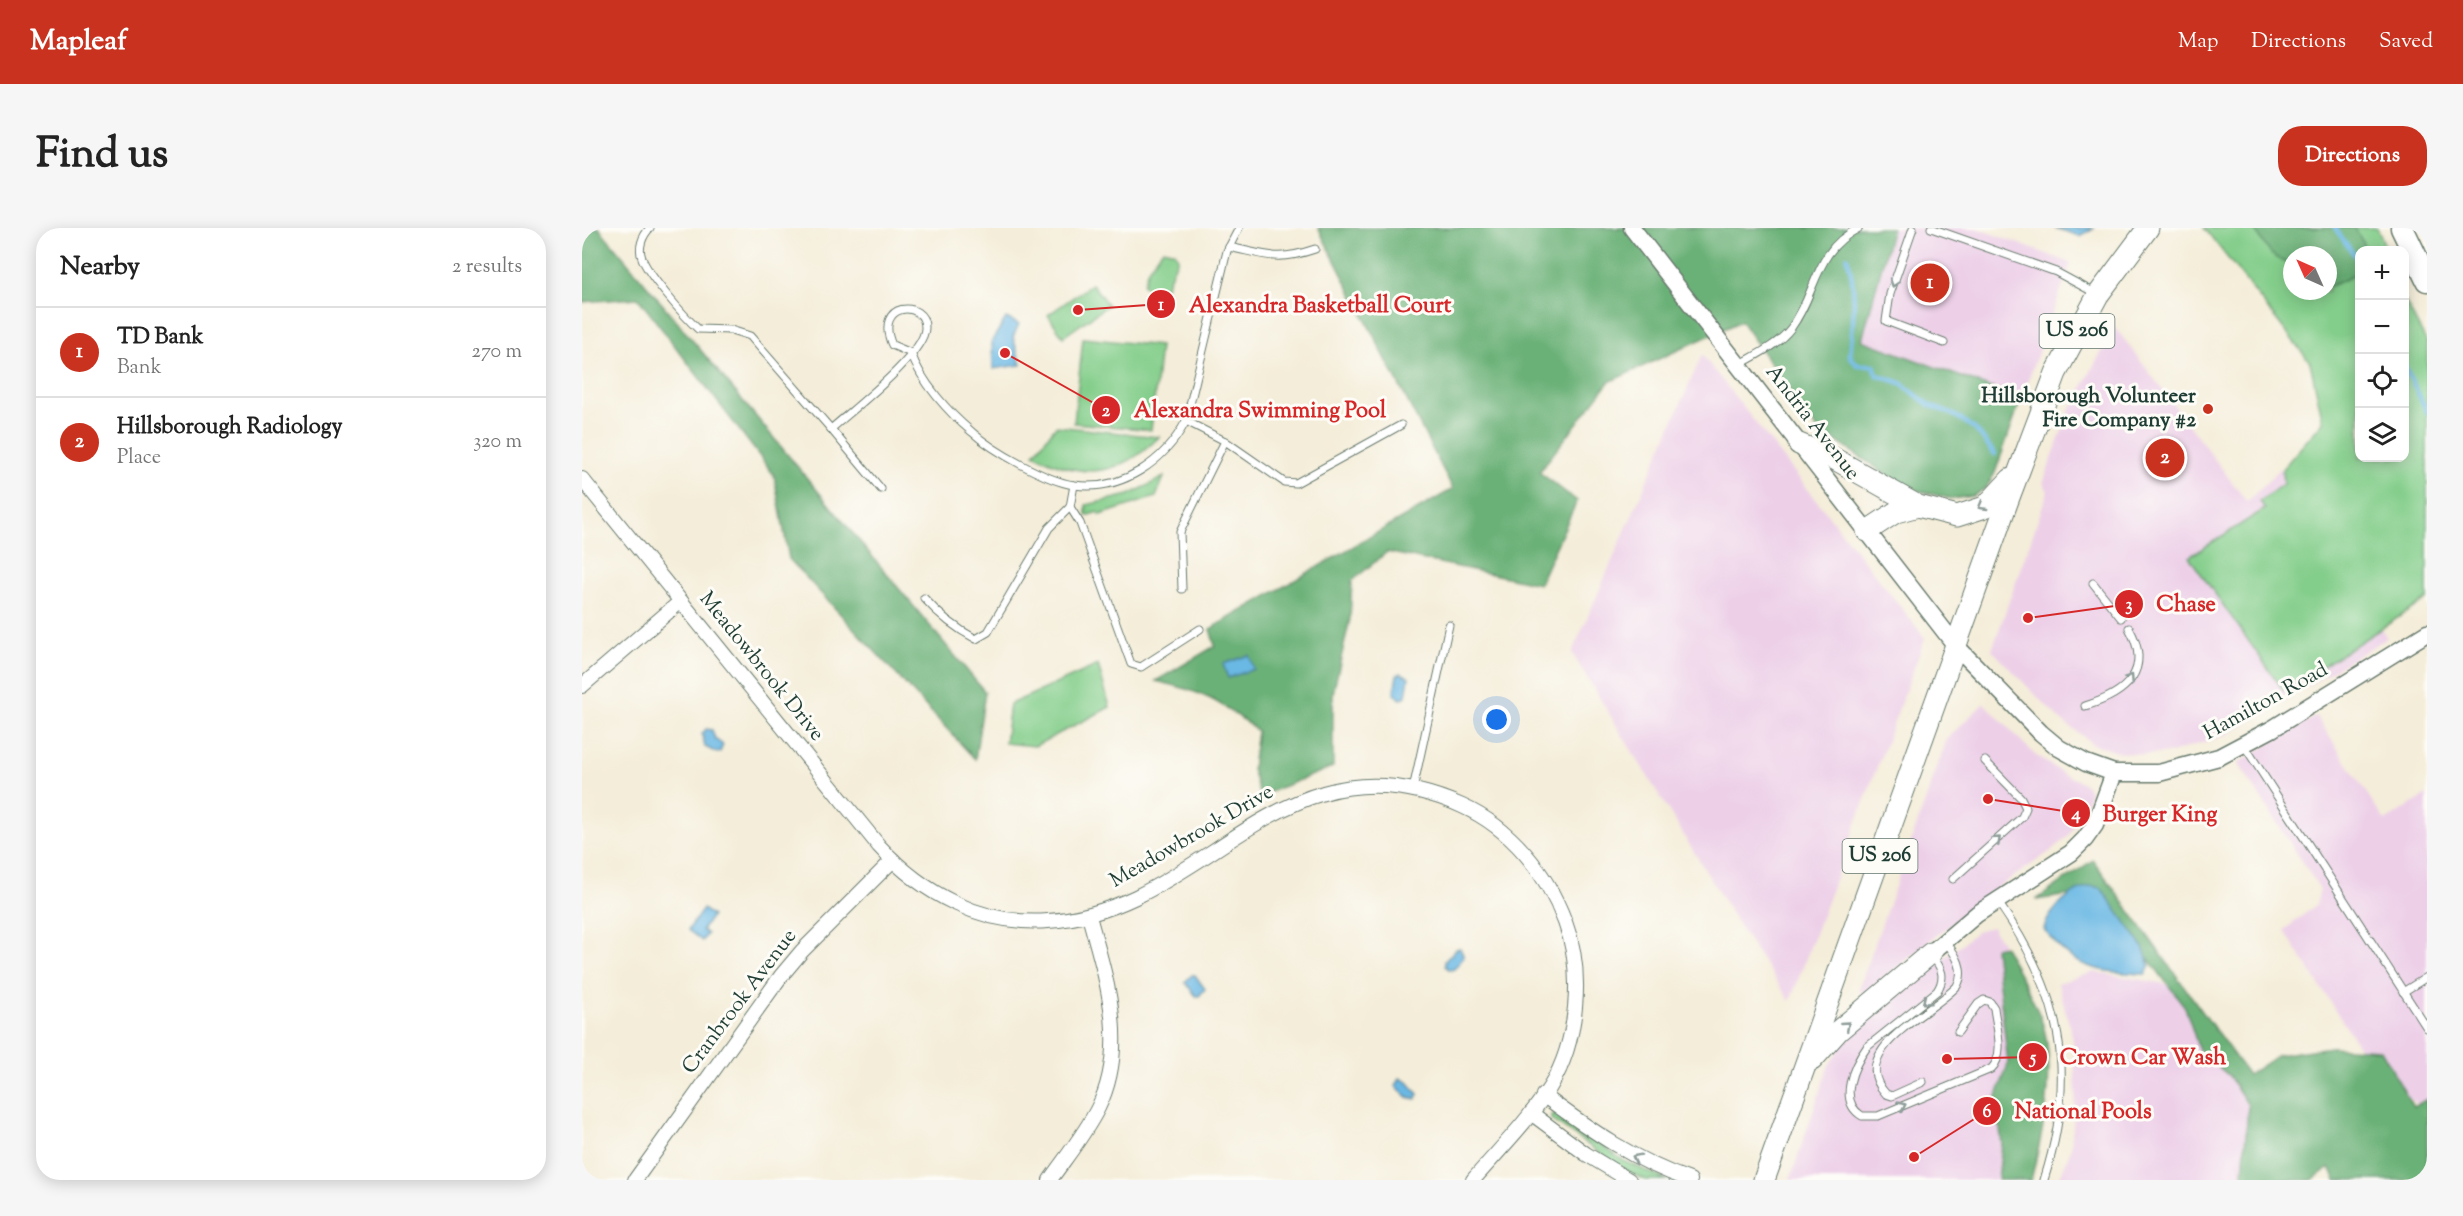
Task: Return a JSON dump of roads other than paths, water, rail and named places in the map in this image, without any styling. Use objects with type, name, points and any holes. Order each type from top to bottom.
[{"type":"highway","points":[[2402,228],[2427,280]]},
{"type":"main road","name":"US 206","points":[[1764,1180],[2021,464],[2056,373],[2098,295],[2148,228]]},
{"type":"main road","points":[[1799,444],[1833,458],[1918,506],[1957,516],[1978,510],[2006,487],[2021,464]]},
{"type":"main road","points":[[1867,531],[1896,512],[1918,506]]},
{"type":"main road","points":[[1805,1067],[1838,1031],[1938,946]]},
{"type":"street","name":"Andria Avenue","points":[[1632,228],[1956,646]]},
{"type":"street","name":"Meadowbrook Drive","points":[[582,479],[893,860],[918,882],[947,900],[995,917],[1044,922],[1089,916],[1128,902],[1266,817],[1312,795],[1360,786],[1413,789],[1447,799],[1488,820],[1522,850],[1547,882],[1558,902],[1572,948],[1575,1000],[1572,1026],[1563,1058],[1544,1095],[1473,1180]]},
{"type":"street","points":[[582,686],[681,601]]},
{"type":"street","name":"Hamilton Road","points":[[1956,646],[2041,734],[2060,748],[2114,773],[2159,773],[2184,769],[2219,757],[2244,745],[2427,633]]},
{"type":"street","points":[[1938,946],[1997,901],[2071,853],[2096,825],[2114,773]]},
{"type":"street","name":"Cranbrook Avenue","points":[[635,1180],[781,976],[802,951],[893,860]]},
{"type":"street","points":[[1050,1180],[1099,1106],[1113,1062],[1113,1017],[1089,916]]},
{"type":"street","points":[[1544,1095],[1629,1155],[1690,1180]]},
{"type":"street","points":[[1531,1113],[1586,1154],[1629,1180]]},
{"type":"lane","points":[[650,228],[640,244],[642,259],[682,314],[698,329],[731,330],[750,336],[881,489]]},
{"type":"lane","points":[[831,429],[900,369],[910,353],[923,338],[925,325],[923,319],[913,310],[900,310],[887,322],[892,345],[910,353],[915,368],[972,433],[1033,469],[1074,485],[1107,484],[1138,472],[1155,462],[1176,441],[1186,421],[1229,247],[1239,228]]},
{"type":"lane","points":[[1738,365],[1777,342],[1789,331],[1806,303],[1824,258],[1836,244],[1859,228]]},
{"type":"lane","points":[[1913,228],[1890,294],[1886,321],[1944,343]]},
{"type":"lane","points":[[1931,228],[2056,272],[2098,295]]},
{"type":"lane","points":[[1229,247],[1273,257],[1289,258],[1315,249]]},
{"type":"lane","points":[[1186,421],[1225,441],[1284,482],[1296,483],[1401,425]]},
{"type":"lane","points":[[1182,589],[1180,532],[1225,441]]},
{"type":"lane","points":[[924,598],[939,616],[962,632],[976,639],[988,632],[1048,528],[1070,507],[1074,485]]},
{"type":"lane","points":[[1070,507],[1080,523],[1131,664],[1142,667],[1200,629]]},
{"type":"lane","points":[[2093,583],[2121,618]]},
{"type":"lane","points":[[1413,789],[1449,625]]},
{"type":"lane","points":[[2085,706],[2108,699],[2130,681],[2137,667],[2139,655],[2136,641],[2129,628]]},
{"type":"lane","points":[[2244,745],[2427,1029]]},
{"type":"lane","points":[[1953,879],[2022,817],[2026,808],[2021,798],[1985,761]]},
{"type":"lane","points":[[1997,901],[2026,947],[2042,980],[2058,1036],[2062,1061],[2062,1101],[2057,1139],[2044,1180]]},
{"type":"lane","points":[[1938,946],[1944,974],[1943,981],[1937,991],[1868,1047],[1860,1058],[1848,1092],[1852,1106],[1862,1116],[1878,1116],[1991,1069],[1997,1063],[1999,1054],[1994,1008],[1990,1002],[1984,1000],[1978,1004],[1958,1032]]},
{"type":"lane","points":[[1923,1082],[1892,1096],[1886,1094],[1875,1075],[1874,1066],[1886,1044],[1951,992],[1960,979],[1957,956],[1938,946]]},
{"type":"lane","points":[[2403,992],[2427,977]]},
{"type":"water","points":[[2055,228],[2095,228],[2080,236]]},
{"type":"water","points":[[1006,318],[1019,324],[1013,337],[1021,365],[993,369],[992,341]]},
{"type":"water","points":[[1249,655],[1254,669],[1228,678],[1223,664]]},
{"type":"water","points":[[1401,673],[1409,677],[1406,696],[1401,699],[1394,694],[1397,675]]},
{"type":"water","points":[[706,729],[712,730],[715,739],[723,745],[720,752],[717,753],[705,747],[702,734]]},
{"type":"water","points":[[2092,886],[2101,888],[2143,947],[2150,965],[2146,974],[2114,972],[2088,966],[2065,953],[2044,929],[2046,922],[2063,901],[2077,891]]},
{"type":"water","points":[[703,909],[712,916],[702,930],[707,934],[702,941],[688,930]]},
{"type":"water","points":[[1460,948],[1464,957],[1454,969],[1450,970],[1445,966],[1445,961],[1456,949]]},
{"type":"water","points":[[1195,975],[1205,989],[1199,996],[1196,996],[1185,982]]},
{"type":"water","points":[[1400,1078],[1408,1082],[1418,1094],[1417,1099],[1409,1098],[1396,1086]]},
{"type":"waterway","points":[[2335,228],[2355,256]]},
{"type":"waterway","points":[[1847,257],[1854,295],[1850,356],[1857,365],[1874,365],[1877,375],[1901,383],[1929,405],[1956,416],[1975,429],[1995,454]]},
{"type":"waterway","points":[[2409,375],[2427,412]]},
{"type":"place","name":"TD Bank","points":[[1930,283]]},
{"type":"place","name":"Alexandra Basketball Court","points":[[1078,310]]},
{"type":"place","name":"Alexandra Swimming Pool","points":[[1005,353]]},
{"type":"place","name":"Hillsborough Volunteer Fire Company #2","points":[[2208,409]]},
{"type":"place","name":"Hillsborough Radiology","points":[[2165,458]]},
{"type":"place","name":"Chase","points":[[2028,618]]},
{"type":"place","name":"Burger King","points":[[1988,799]]},
{"type":"place","name":"Crown Car Wash","points":[[1947,1059]]},
{"type":"place","name":"National Pools","points":[[1914,1157]]}]
